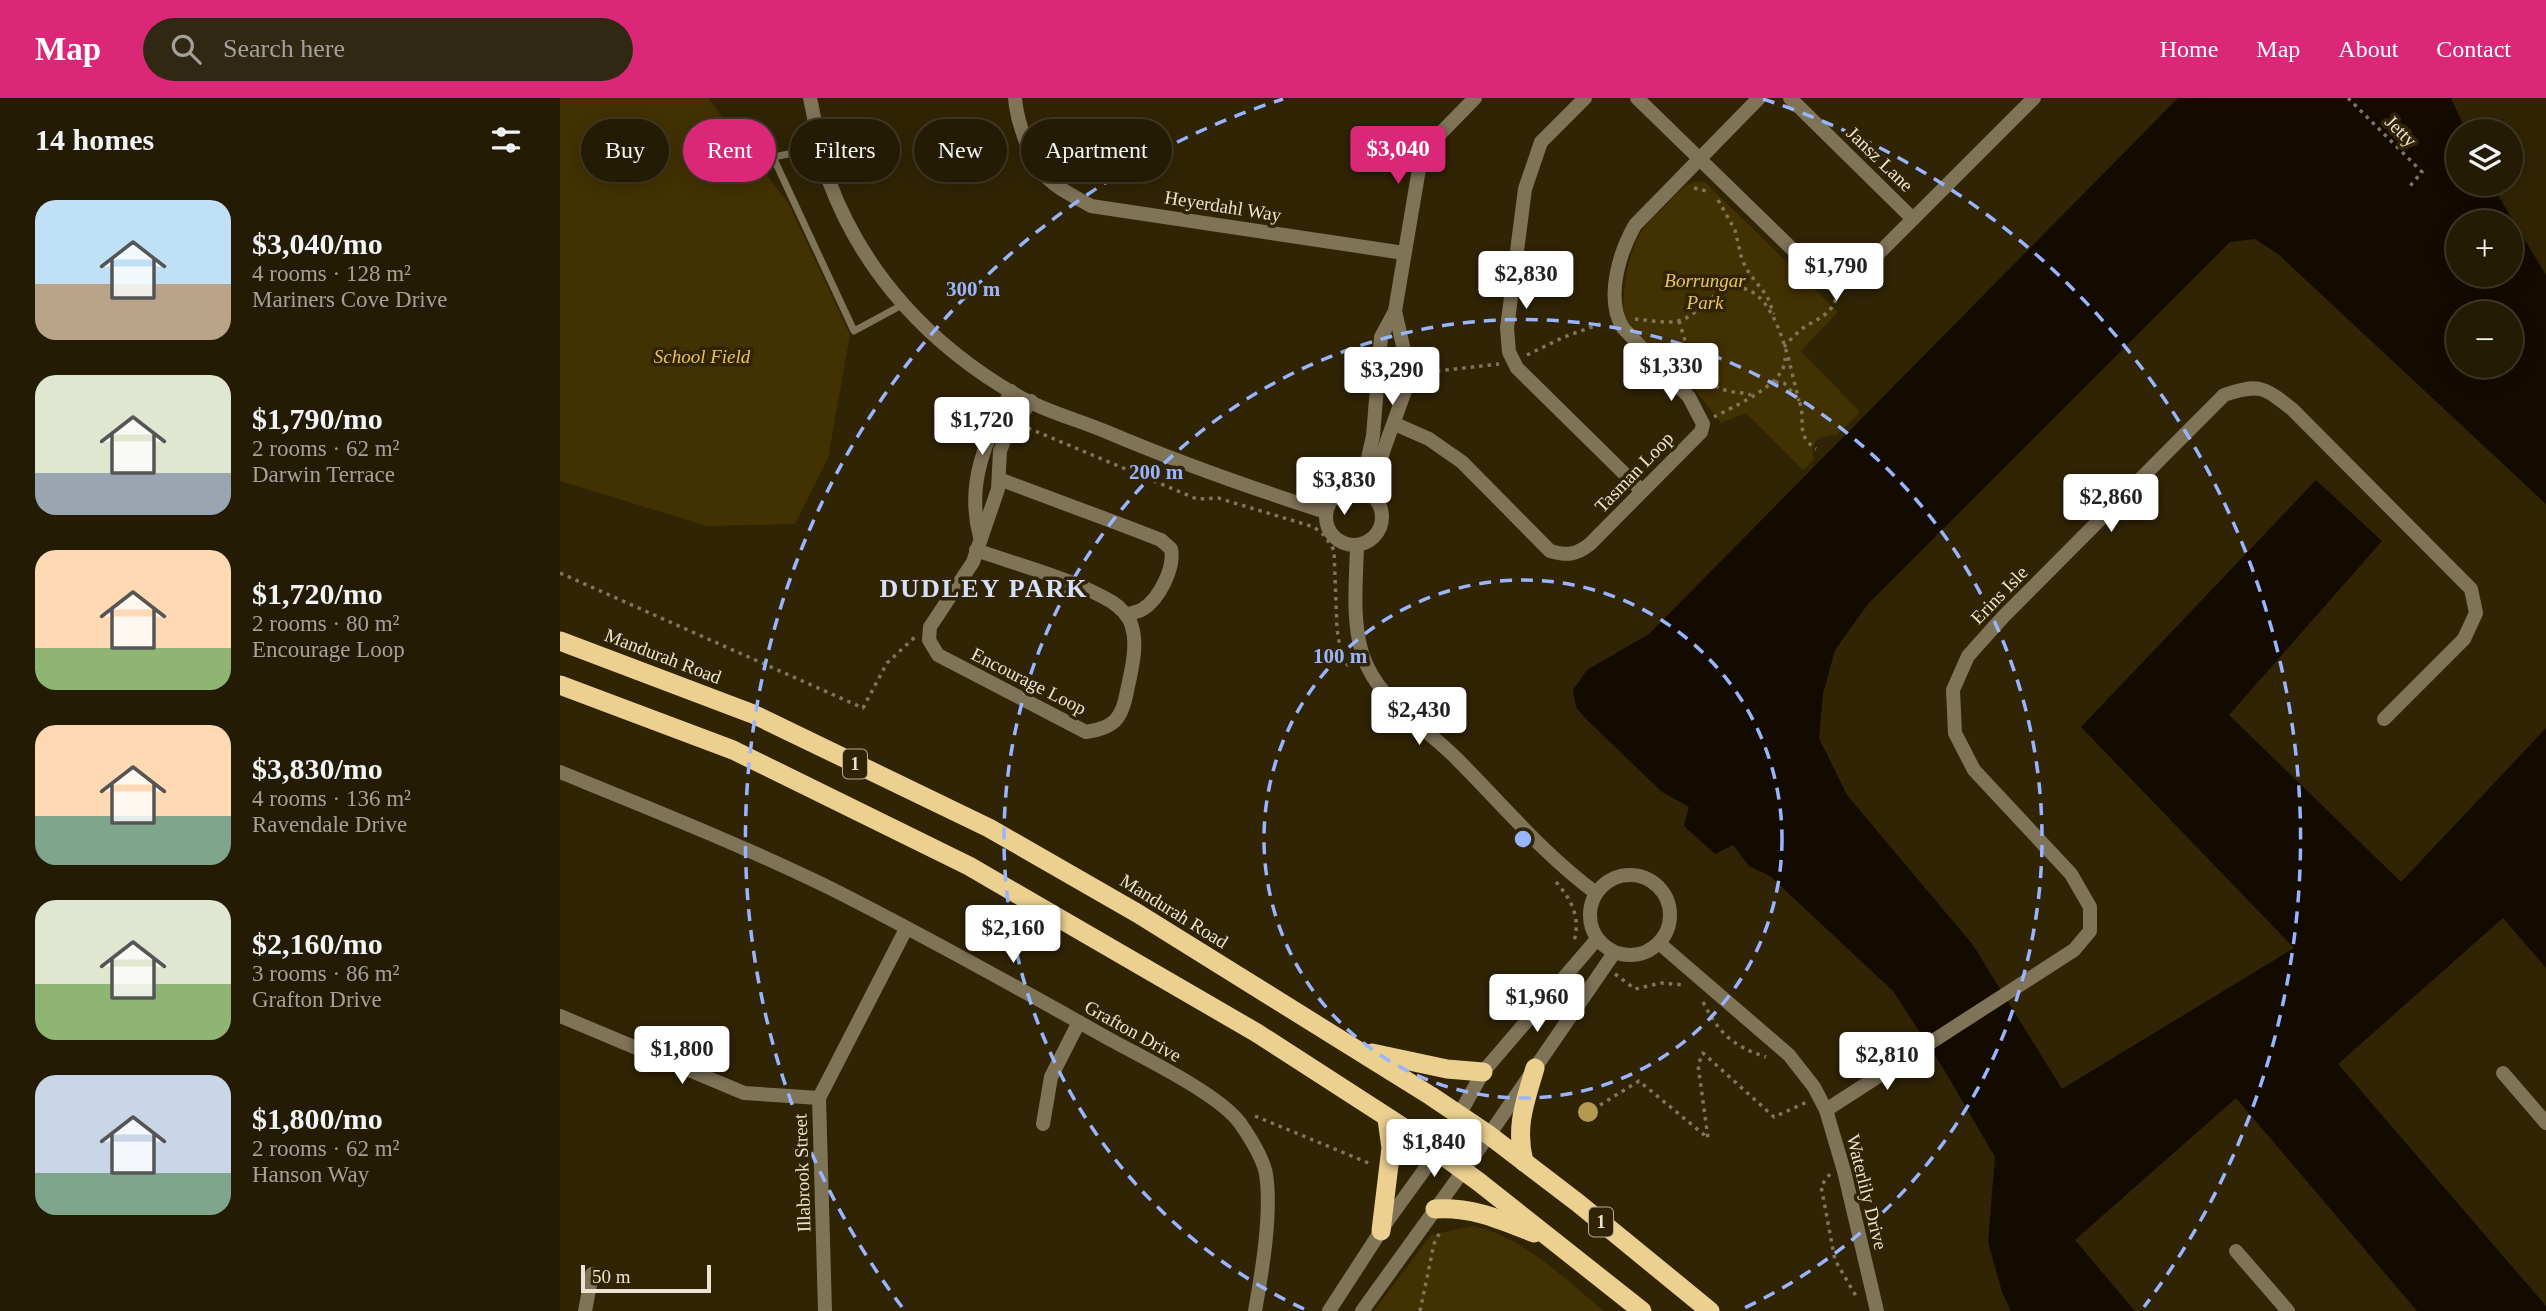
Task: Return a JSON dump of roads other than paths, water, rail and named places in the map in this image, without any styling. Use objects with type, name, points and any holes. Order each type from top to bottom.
[{"type":"highway","name":"Mandurah Road","points":[[560,641],[753,714],[989,828],[1137,913],[1357,1049],[1489,1135],[1710,1311]]},
{"type":"highway","name":"1","points":[[560,685],[733,750],[969,866],[1257,1033],[1438,1151],[1642,1311]]},
{"type":"highway","points":[[1357,1049],[1447,1069],[1483,1072]]},
{"type":"highway","points":[[1524,1162],[1519,1143],[1520,1122],[1535,1068]]},
{"type":"highway","points":[[1381,1231],[1391,1148],[1387,1119]]},
{"type":"highway","points":[[1435,1209],[1459,1208],[1487,1215],[1551,1239]]},
{"type":"street","points":[[810,98],[814,119]]},
{"type":"street","name":"Heyerdahl Way","points":[[1015,98],[1016,114],[1031,152],[1050,182],[1091,206],[1404,253]]},
{"type":"street","points":[[1585,98],[1541,142],[1525,189],[1507,328],[1509,352],[1517,368],[1642,491]]},
{"type":"street","points":[[1637,98],[1826,282],[1837,285],[1854,278],[2034,98]]},
{"type":"street","points":[[1698,160],[1759,98]]},
{"type":"street","name":"Jansz Lane","points":[[1790,98],[1913,219]]},
{"type":"street","points":[[1356,489],[1373,436],[1381,337],[1395,311],[1420,163],[1433,141],[1472,99]]},
{"type":"street","name":"Tasman Loop","points":[[1395,424],[1429,439],[1462,462],[1550,551],[1566,555],[1578,553],[1591,544],[1701,432],[1703,424],[1689,397],[1623,328],[1617,319],[1615,303],[1618,271],[1627,240],[1635,225],[1698,160]]},
{"type":"street","points":[[830,182],[873,265],[902,305],[956,356],[1031,401],[1189,467],[1326,512]]},
{"type":"street","points":[[1373,497],[1383,452],[1405,391],[1405,355],[1395,311]]},
{"type":"street","name":"Erins Isle","points":[[1818,1110],[1929,1044],[2074,950],[2090,931],[2090,907],[2071,874],[1974,770],[1955,733],[1953,690],[1968,656],[2003,617],[2224,396],[2246,388],[2268,390],[2276,396],[2471,589],[2476,613],[2464,639],[2384,719]]},
{"type":"street","points":[[999,479],[1161,540],[1171,549],[1173,556],[1167,576],[1154,599],[1143,609],[1126,615],[1114,603],[978,543],[974,517],[976,478],[987,442],[1011,391]]},
{"type":"street","name":"Encourage Loop","points":[[1031,401],[1005,438],[1000,451],[998,489],[973,562],[930,627],[929,640],[938,655],[1086,732],[1102,730],[1114,722],[1124,709],[1134,644],[1132,627],[1126,615]]},
{"type":"street","points":[[1356,489],[1373,497],[1382,513],[1380,530],[1371,540],[1357,547],[1334,537],[1328,527],[1326,512],[1334,498],[1342,492],[1356,489]]},
{"type":"street","points":[[1357,547],[1356,614],[1362,653],[1377,685],[1397,709],[1445,746],[1563,869],[1596,892]]},
{"type":"street","name":"Grafton Drive","points":[[560,772],[648,807],[831,889],[1079,1022],[1216,1102],[1238,1121],[1266,1172],[1268,1201],[1261,1279],[1255,1311]]},
{"type":"street","points":[[1623,875],[1640,875],[1655,883],[1666,896],[1671,913],[1668,929],[1659,943],[1644,953],[1614,953],[1597,939],[1590,924],[1590,908],[1596,892],[1607,881],[1623,875]]},
{"type":"street","name":"Illabrook Street","points":[[825,1311],[819,1098],[906,929]]},
{"type":"street","points":[[1329,1311],[1438,1151],[1483,1072],[1597,939]]},
{"type":"street","name":"Waterlily Drive","points":[[1659,943],[1789,1055],[1814,1087],[1818,1110],[1844,1171],[1877,1311]]},
{"type":"street","points":[[1362,1311],[1489,1135],[1614,953]]},
{"type":"street","points":[[560,1016],[744,1093],[819,1098]]},
{"type":"street","points":[[1043,1124],[1051,1077],[1079,1022]]},
{"type":"street","points":[[2503,1073],[2546,1123]]},
{"type":"street","points":[[2236,1251],[2288,1311]]},
{"type":"street","points":[[585,1311],[592,1274]]},
{"type":"lane","points":[[790,154],[773,157],[854,331],[902,305]]},
{"type":"district","name":"DUDLEY PARK","points":[[984,588]]},
{"type":"park label","name":"Borrungar Park","points":[[1705,291]]},
{"type":"park label","name":"School Field","points":[[702,356]]}]
